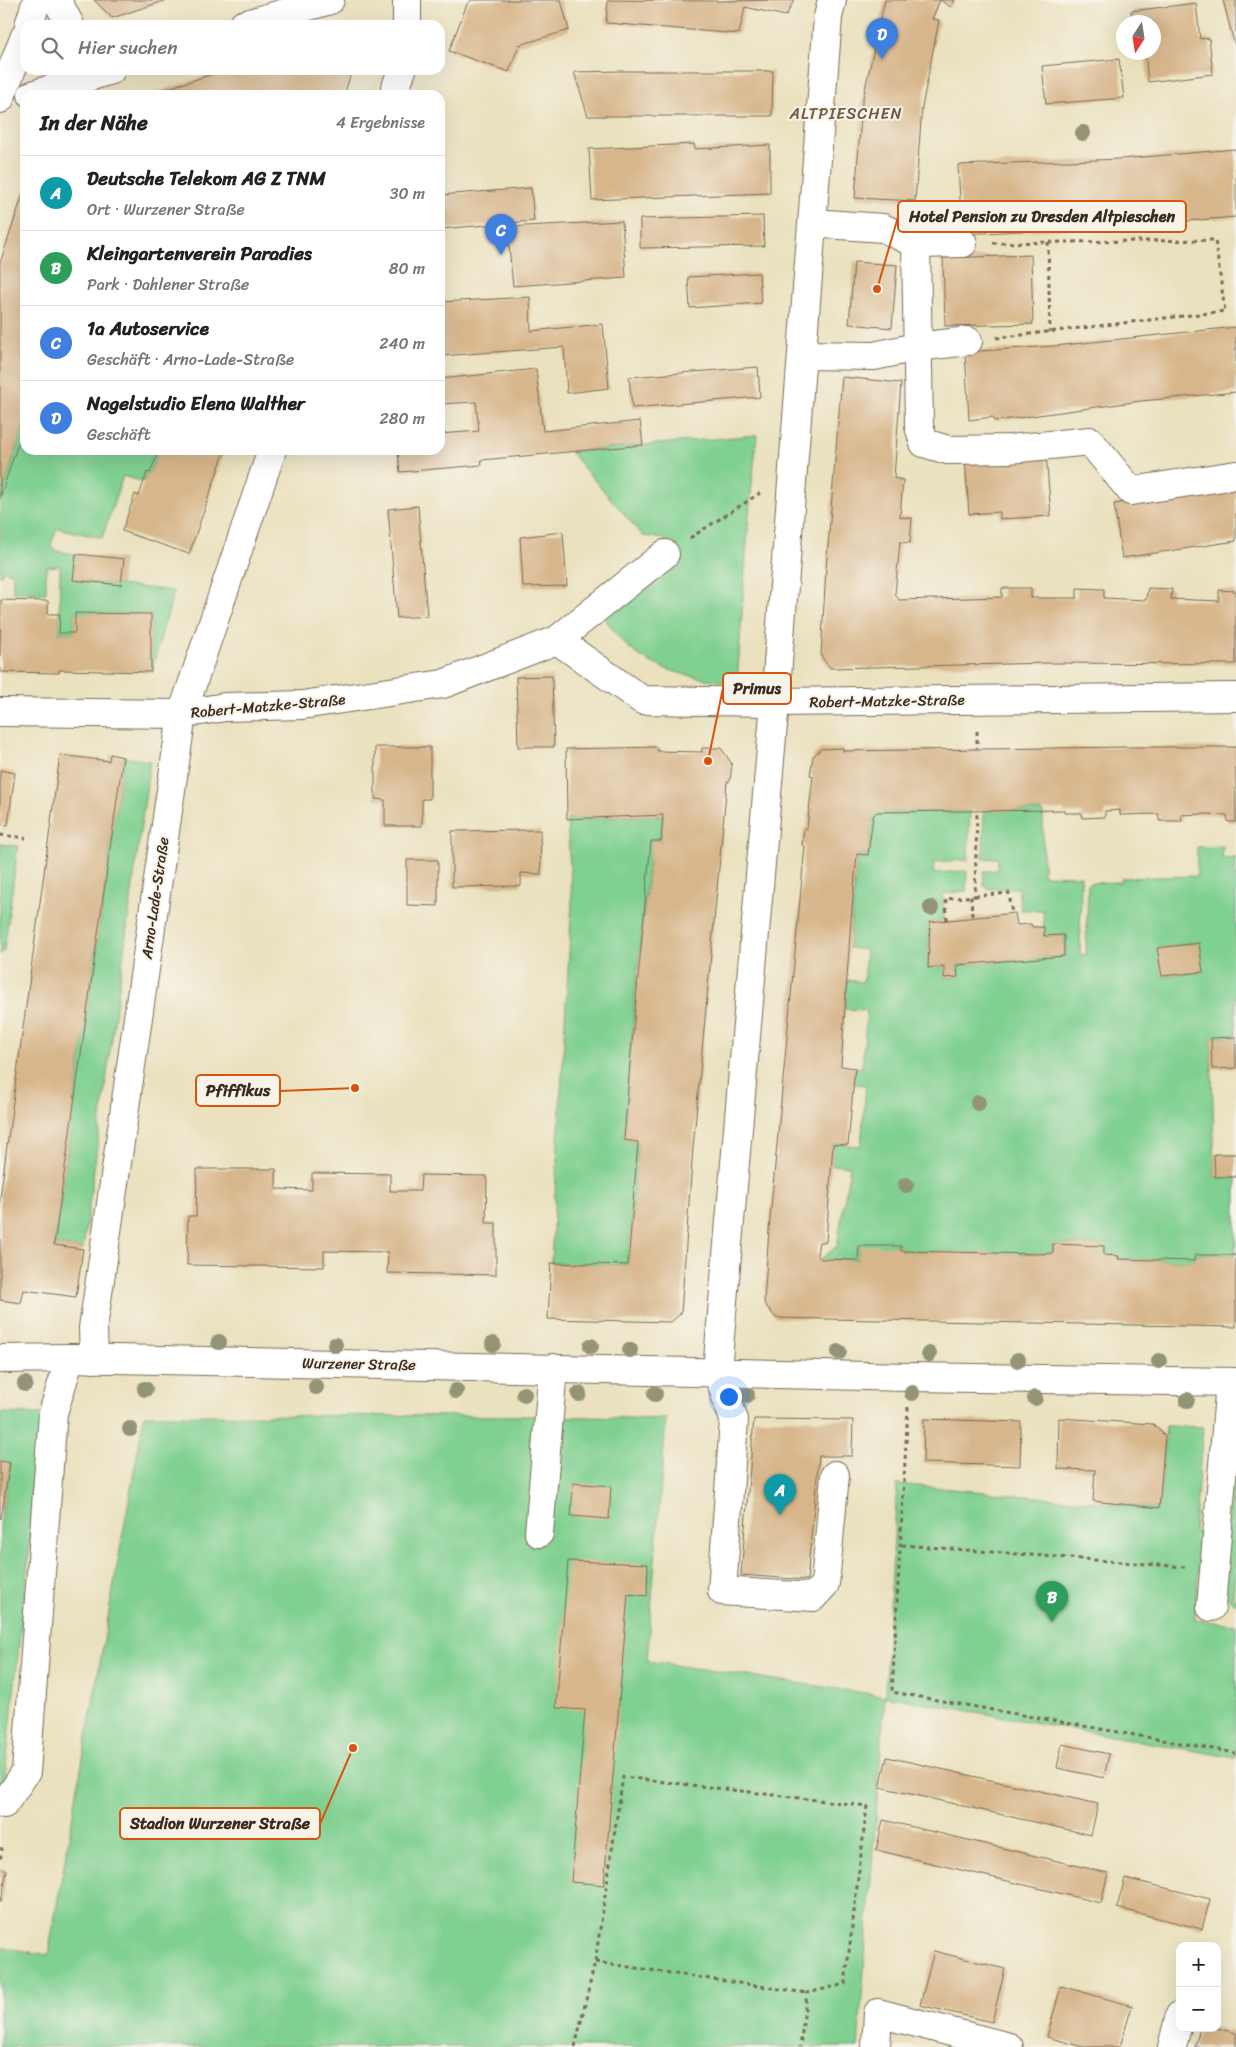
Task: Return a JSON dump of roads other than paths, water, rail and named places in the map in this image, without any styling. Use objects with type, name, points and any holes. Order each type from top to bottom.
[{"type":"street","points":[[31,20],[37,0]]},
{"type":"street","points":[[57,0],[67,20]]},
{"type":"street","points":[[260,20],[330,0]]},
{"type":"street","points":[[407,0],[407,20]]},
{"type":"street","points":[[832,0],[828,17],[775,702],[717,1372],[734,1420],[722,1591],[813,1597],[825,1584],[835,1475]]},
{"type":"street","points":[[0,99],[20,49]]},
{"type":"street","points":[[48,90],[95,75]]},
{"type":"street","points":[[395,90],[400,75]]},
{"type":"street","points":[[0,106],[20,100]]},
{"type":"street","points":[[812,223],[883,228],[916,244],[963,243]]},
{"type":"street","points":[[916,244],[920,426],[924,443],[948,450],[1009,449],[1090,441],[1131,491],[1236,475]]},
{"type":"street","points":[[802,355],[874,356],[917,347],[968,341]]},
{"type":"street","name":"Arno-Lade-Straße","points":[[4,1804],[26,1772],[53,1413],[82,1359],[93,1328],[182,714],[270,455]]},
{"type":"street","name":"Robert-Matzke-Straße","points":[[0,712],[182,714],[225,707],[302,705],[443,684],[557,640],[665,554]]},
{"type":"street","name":"Robert-Matzke-Straße","points":[[557,640],[642,700],[775,702],[1236,697]]},
{"type":"street","name":"Wurzener Straße","points":[[0,1359],[82,1359],[1233,1382]]},
{"type":"street","points":[[539,1533],[554,1368]]},
{"type":"street","points":[[1211,1607],[1233,1382]]},
{"type":"street","points":[[876,2047],[878,2013],[1009,2047]]},
{"type":"street","points":[[1172,2047],[1176,2030]]},
{"type":"place","name":"Nagelstudio Elena Walther","points":[[882,59]]},
{"type":"place","name":"1a Autoservice","points":[[501,255]]},
{"type":"place","name":"Hotel Pension zu Dresden Altpieschen","points":[[877,289]]},
{"type":"place","name":"Primus","points":[[708,761]]},
{"type":"place","name":"Pfiffikus","points":[[355,1088]]},
{"type":"place","name":"Deutsche Telekom AG Z TNM","points":[[780,1515]]},
{"type":"place","name":"Kleingartenverein Paradies","points":[[1052,1622]]},
{"type":"place","name":"Stadion Wurzener Straße","points":[[353,1748]]},
{"type":"district","name":"ALTPIESCHEN","points":[[846,113]]}]
